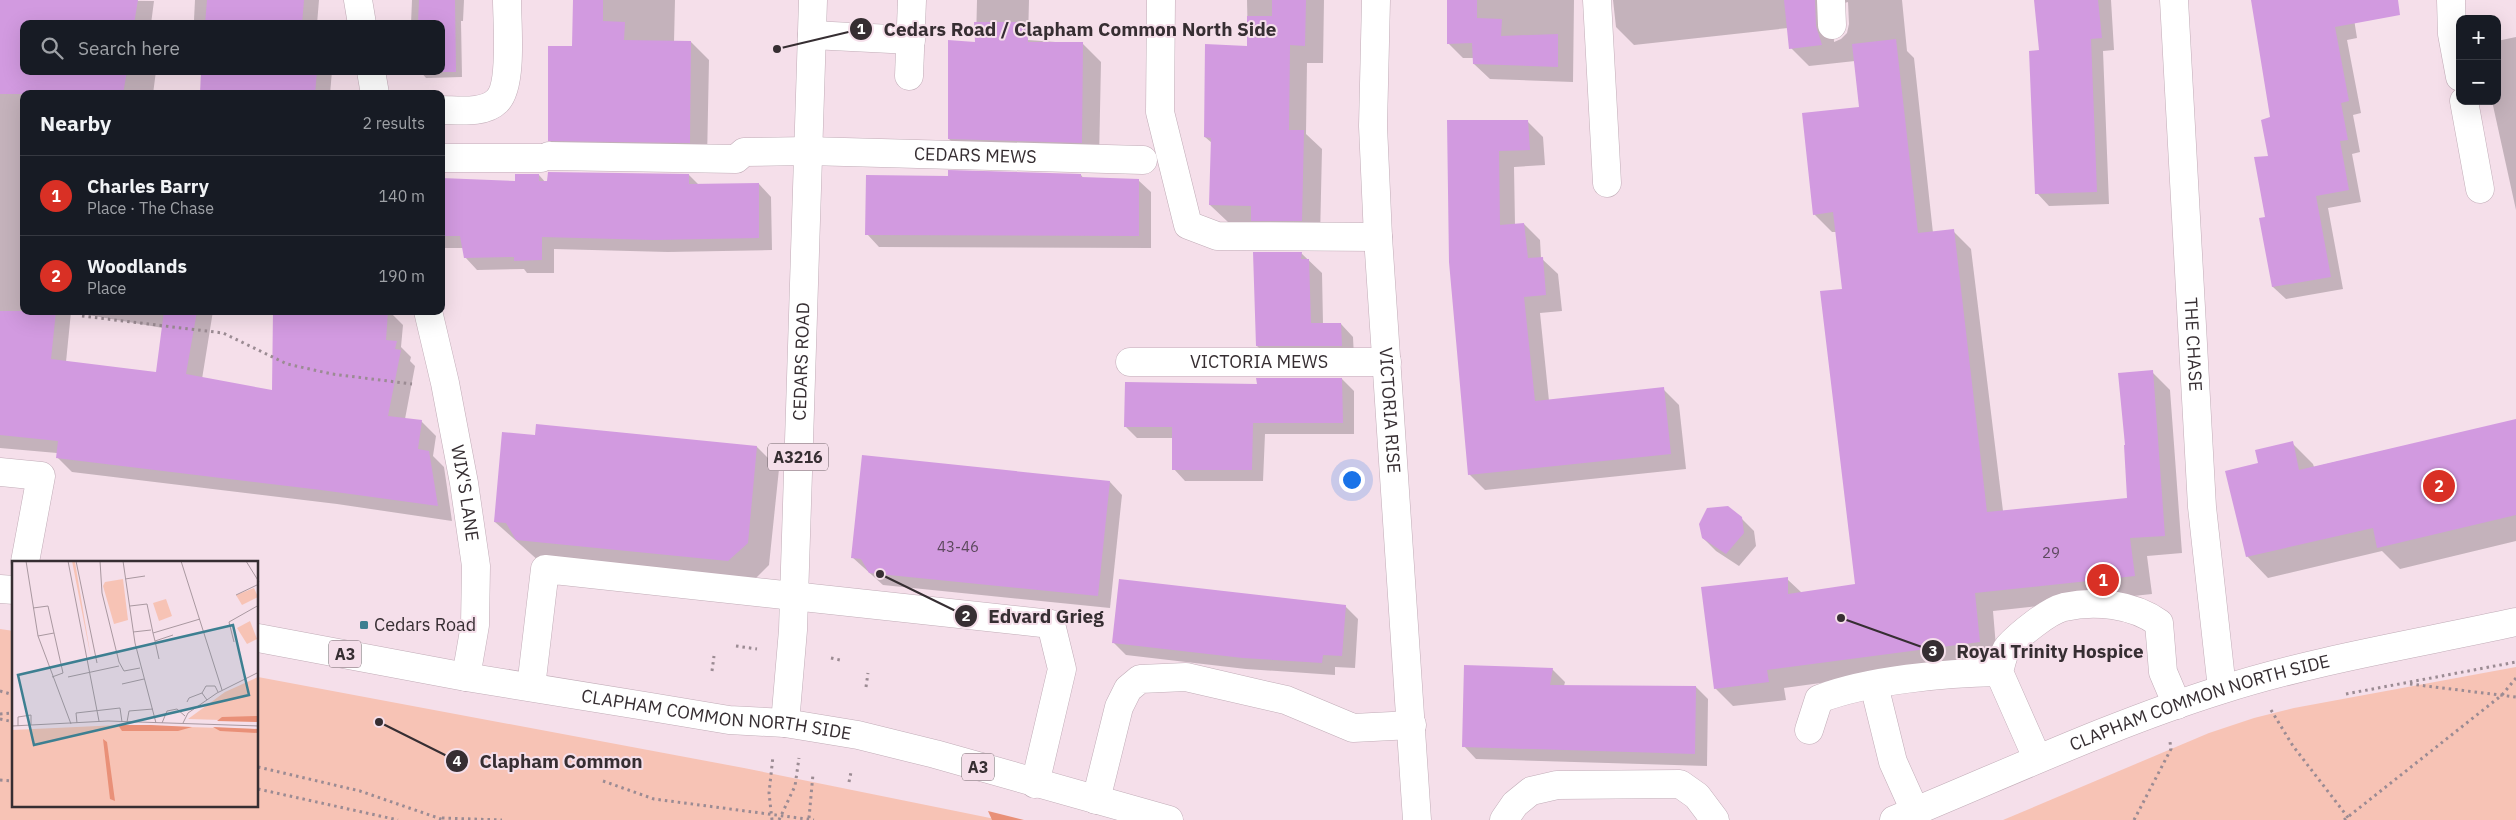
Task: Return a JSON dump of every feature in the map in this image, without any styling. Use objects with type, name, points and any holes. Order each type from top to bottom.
[{"type":"main road","points":[[358,0],[361,20]]},
{"type":"main road","points":[[445,110],[479,110],[496,103],[502,94],[506,78],[508,0]]},
{"type":"main road","name":"CEDARS ROAD","points":[[785,723],[793,595],[813,0]]},
{"type":"main road","points":[[910,76],[912,0]]},
{"type":"main road","points":[[1161,0],[1160,112],[1188,225],[1217,236],[1378,237]]},
{"type":"main road","name":"VICTORIA RISE","points":[[1376,0],[1373,126],[1378,237],[1417,820]]},
{"type":"main road","points":[[1597,0],[1607,183]]},
{"type":"main road","name":"THE CHASE","points":[[2174,0],[2202,507],[2222,689]]},
{"type":"main road","points":[[2451,0],[2452,34],[2457,60]]},
{"type":"main road","points":[[812,35],[911,40]]},
{"type":"main road","points":[[372,75],[375,90]]},
{"type":"main road","points":[[2465,105],[2480,189]]},
{"type":"main road","name":"CEDARS MEWS","points":[[445,158],[736,159],[744,152],[808,151],[1143,160]]},
{"type":"main road","name":"WIX'S LANE","points":[[429,315],[445,383],[464,483],[476,566],[475,625],[466,677]]},
{"type":"main road","name":"VICTORIA MEWS","points":[[1130,362],[1387,362]]},
{"type":"main road","points":[[0,472],[41,476],[25,561]]},
{"type":"main road","points":[[531,687],[545,569],[1051,624],[1062,669],[1035,784]]},
{"type":"main road","points":[[2037,758],[1999,672],[2007,648],[2033,626],[2062,608],[2096,604],[2123,607],[2148,615],[2159,624],[2163,672],[2177,705]]},
{"type":"main road","name":"CLAPHAM COMMON NORTH SIDE","points":[[1904,816],[2037,758],[2222,689],[2304,668],[2516,622]]},
{"type":"main road","name":"CLAPHAM COMMON NORTH SIDE","points":[[259,638],[466,677],[729,720],[785,723],[893,743],[1170,820]]},
{"type":"main road","points":[[1810,730],[1819,699],[1840,691],[1963,673],[1999,672]]},
{"type":"main road","points":[[1096,800],[1119,707],[1128,689],[1140,679],[1186,677],[1250,691],[1286,700],[1354,728],[1412,725]]},
{"type":"main road","points":[[1874,685],[1904,816]]},
{"type":"main road","points":[[1504,820],[1514,804],[1531,791],[1557,785],[1680,784],[1697,796],[1715,820]]},
{"type":"path","points":[[82,316],[223,333],[287,364],[332,374],[414,384],[445,383]]},
{"type":"path","points":[[736,646],[757,649]]},
{"type":"path","points":[[712,671],[714,656]]},
{"type":"path","points":[[831,658],[840,660]]},
{"type":"path","points":[[2343,695],[2516,662]]},
{"type":"path","points":[[866,687],[868,674]]},
{"type":"path","points":[[2270,708],[2293,746],[2347,819],[2502,695],[2516,678]]},
{"type":"path","points":[[2389,679],[2405,683],[2516,697]]},
{"type":"path","points":[[2262,710],[2279,706]]},
{"type":"path","points":[[772,820],[770,813],[773,752],[785,723]]},
{"type":"path","points":[[779,820],[795,786],[799,759],[785,723]]},
{"type":"path","points":[[2134,820],[2171,749],[2170,744]]},
{"type":"path","points":[[259,767],[360,791],[444,820]]},
{"type":"path","points":[[849,782],[851,772]]},
{"type":"path","points":[[808,819],[813,774]]},
{"type":"path","points":[[603,781],[654,799],[701,807],[782,814],[814,820]]},
{"type":"path","points":[[259,789],[398,820]]},
{"type":"path","points":[[438,818],[502,820]]},
{"type":"shaded area","points":[[0,629],[12,631],[12,808],[259,808],[259,677],[744,768],[1000,820],[0,820]]},
{"type":"shaded area","points":[[2516,667],[2516,820],[2003,820],[2209,733],[2254,718],[2294,708]]},
{"type":"shaded area","points":[[988,811],[1024,820],[992,820]]},
{"type":"building","points":[[0,0],[138,0],[135,20],[20,20],[20,75],[126,75],[124,90],[20,90],[20,94],[0,94]]},
{"type":"building","points":[[207,0],[304,0],[302,20],[205,20]]},
{"type":"building","points":[[419,0],[455,0],[456,72],[445,72],[445,20],[418,20]]},
{"type":"building","points":[[573,0],[603,0],[603,21],[625,22],[624,40],[691,41],[690,143],[548,141],[548,46],[572,46]]},
{"type":"building","points":[[1272,0],[1306,0],[1305,46],[1290,45],[1289,130],[1304,130],[1302,221],[1251,221],[1251,206],[1209,205],[1211,138],[1204,137],[1205,44],[1247,46],[1247,16],[1272,16]]},
{"type":"building","points":[[1447,0],[1477,0],[1477,18],[1502,19],[1501,36],[1558,34],[1558,67],[1473,64],[1472,43],[1447,44]]},
{"type":"building","points":[[1784,0],[1815,0],[1816,26],[1822,45],[1789,49]]},
{"type":"building","points":[[2034,0],[2098,0],[2102,38],[2091,39],[2097,192],[2035,194],[2029,51],[2039,50]]},
{"type":"building","points":[[2251,0],[2398,0],[2400,15],[2335,27],[2349,101],[2341,103],[2348,140],[2340,141],[2349,190],[2316,196],[2331,277],[2272,287],[2259,218],[2265,217],[2254,157],[2268,156],[2261,120],[2270,117]]},
{"type":"building","points":[[974,22],[1028,22],[1028,42],[1083,42],[1082,143],[948,139],[948,40],[975,42]]},
{"type":"building","points":[[1896,39],[1918,233],[1954,229],[1987,512],[2127,498],[2125,445],[2118,373],[2153,370],[2165,536],[2130,538],[2135,576],[1975,593],[1980,642],[1767,670],[1769,682],[1714,689],[1701,587],[1788,577],[1788,594],[1855,584],[1820,291],[1842,289],[1833,212],[1813,215],[1802,113],[1859,107],[1852,44]]},
{"type":"building","points":[[201,75],[317,75],[315,90],[200,90]]},
{"type":"building","points":[[1447,120],[1528,120],[1530,150],[1499,151],[1500,225],[1524,223],[1528,258],[1543,257],[1546,295],[1524,297],[1535,401],[1664,387],[1671,454],[1468,475],[1449,262]]},
{"type":"building","points":[[948,170],[1081,174],[1081,177],[1139,179],[1139,236],[865,235],[866,175],[948,176]]},
{"type":"building","points":[[548,172],[689,174],[689,184],[759,183],[759,238],[654,240],[542,237],[542,260],[514,261],[514,257],[464,258],[460,236],[445,236],[445,178],[515,181],[515,174],[539,174],[539,181],[547,181]]},
{"type":"building","points":[[1253,252],[1302,252],[1301,259],[1309,259],[1311,323],[1341,323],[1342,346],[1256,346]]},
{"type":"building","points":[[0,311],[20,311],[20,315],[56,315],[51,359],[156,372],[163,315],[196,315],[186,374],[272,390],[273,315],[388,315],[386,340],[397,341],[395,349],[401,350],[388,416],[422,420],[418,449],[429,451],[438,506],[56,458],[58,441],[0,435]]},
{"type":"building","points":[[1256,378],[1342,378],[1343,423],[1253,423],[1252,470],[1172,470],[1172,427],[1124,427],[1125,382],[1257,384]]},
{"type":"building","points":[[2516,419],[2516,515],[2377,548],[2373,528],[2246,557],[2225,471],[2258,463],[2255,450],[2293,441],[2299,470]]},
{"type":"building","points":[[536,424],[757,446],[748,543],[728,561],[516,540],[506,523],[494,522],[502,432],[535,435]]},
{"type":"building","points":[[862,455],[1110,481],[1098,596],[869,573],[861,559],[851,558]]},
{"type":"building","points":[[1728,506],[1742,517],[1744,533],[1726,554],[1702,538],[1699,524],[1707,508]]},
{"type":"building","points":[[1119,579],[1346,605],[1342,656],[1323,655],[1322,663],[1243,658],[1112,643]]},
{"type":"building","points":[[1464,665],[1553,668],[1550,685],[1696,686],[1695,754],[1462,747]]},
{"type":"place","name":"Cedars Road / Clapham Common North Side","points":[[777,49]]},
{"type":"place","name":"Woodlands","points":[[2439,486]]},
{"type":"place","name":"Edvard Grieg","points":[[880,574]]},
{"type":"place","name":"Charles Barry","points":[[2103,580]]},
{"type":"place","name":"Royal Trinity Hospice","points":[[1841,618]]},
{"type":"place","name":"Cedars Road","points":[[364,625]]},
{"type":"place","name":"Clapham Common","points":[[379,722]]}]
